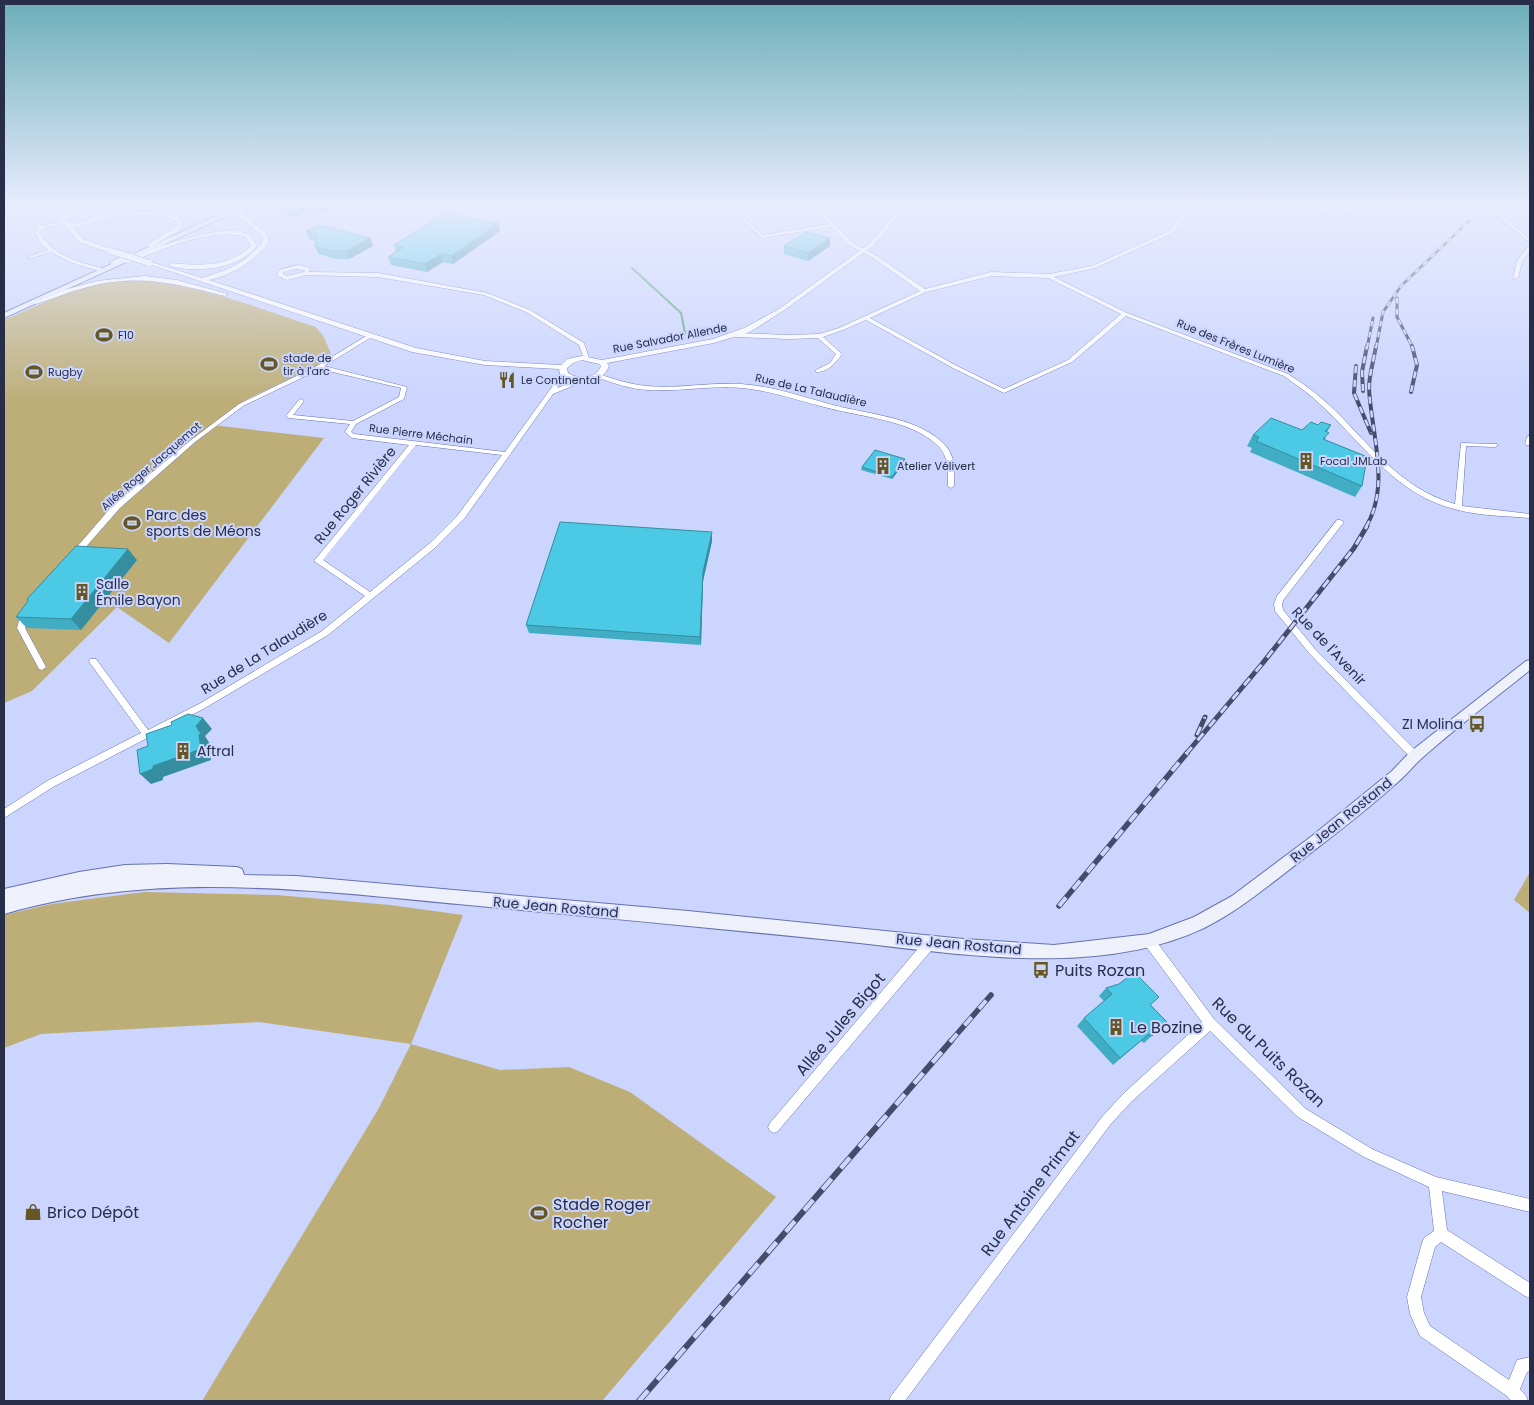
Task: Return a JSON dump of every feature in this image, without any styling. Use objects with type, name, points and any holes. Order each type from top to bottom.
[{"type":"main road","points":[[4,310],[95,271]]},
{"type":"main road","points":[[4,316],[101,271]]},
{"type":"main road","name":"Rue Jean Rostand","points":[[4,907],[30,899],[79,889],[135,882],[195,880],[296,883],[1054,952],[1149,941],[1199,922],[1237,902],[1377,792],[1415,756],[1530,664]]},
{"type":"main road","name":"Rue Jean Rostand","points":[[4,896],[59,883],[125,872],[193,870],[252,875],[296,883]]},
{"type":"street","points":[[173,271],[368,336],[450,358],[563,371],[574,380],[584,380],[598,376],[605,368],[602,362],[586,358],[570,361],[563,371]]},
{"type":"street","points":[[201,280],[230,271]]},
{"type":"street","name":"Rue Salvador Allende","points":[[602,362],[736,335],[781,310],[835,271]]},
{"type":"street","points":[[895,271],[924,291]]},
{"type":"street","points":[[736,335],[818,336],[924,291],[991,274],[1049,276],[1076,271]]},
{"type":"street","points":[[1515,278],[1517,271]]},
{"type":"street","points":[[222,286],[222,280],[226,273]]},
{"type":"street","points":[[306,273],[378,274],[485,294],[528,311],[582,344],[586,358]]},
{"type":"street","name":"Rue des Frères Lumière","points":[[1049,276],[1125,314],[1286,375],[1307,387],[1378,462],[1398,480],[1422,494],[1458,508],[1530,516]]},
{"type":"street","points":[[24,307],[73,288],[112,279],[139,277],[163,279],[292,311]]},
{"type":"street","points":[[865,317],[954,367],[1004,391],[1070,361],[1125,314]]},
{"type":"street","name":"Allée Roger Jacquemot","points":[[70,559],[116,506],[241,405],[320,367],[368,336]]},
{"type":"street","points":[[818,336],[839,354],[832,364],[818,371]]},
{"type":"street","name":"Rue Pierre Méchain","points":[[320,367],[404,387],[402,398],[354,423],[348,432],[352,436],[507,454]]},
{"type":"street","name":"Rue de La Talaudière","points":[[4,814],[50,784],[147,735],[249,679],[325,633],[433,545],[461,517],[545,400],[553,392],[563,371]]},
{"type":"street","name":"Rue de La Talaudière","points":[[598,376],[625,387],[647,389],[729,386],[762,389],[906,426],[933,438],[947,452],[950,462],[951,486]]},
{"type":"street","name":"Rue de La Talaudière","points":[[553,392],[584,380]]},
{"type":"street","points":[[301,401],[289,416],[354,423]]},
{"type":"street","name":"Rue Roger Rivière","points":[[370,596],[318,561],[414,443]]},
{"type":"street","points":[[1458,508],[1463,444],[1495,445]]},
{"type":"street","name":"Rue de l'Avenir","points":[[1340,522],[1280,598],[1278,604],[1279,611],[1312,651],[1415,756]]},
{"type":"street","points":[[29,608],[23,615],[22,628],[42,667]]},
{"type":"street","points":[[93,660],[147,735]]},
{"type":"street","name":"Rue du Puits Rozan","points":[[1149,941],[1210,1023],[1302,1113],[1368,1154],[1435,1183],[1530,1205]]},
{"type":"street","name":"Allée Jules Bigot","points":[[774,1127],[931,942]]},
{"type":"street","name":"Rue Antoine Primat","points":[[896,1401],[1106,1121],[1127,1098],[1210,1023]]},
{"type":"street","points":[[1435,1183],[1441,1234]]},
{"type":"street","points":[[1441,1234],[1530,1291]]},
{"type":"street","points":[[1441,1234],[1430,1243],[1414,1297],[1417,1314],[1425,1331],[1516,1396],[1522,1365],[1530,1364]]},
{"type":"shaded area","name":"Parc des sports de Méons","points":[[118,280],[169,284],[194,289],[316,327],[324,337],[331,354],[319,365],[247,399],[212,425],[324,438],[169,643],[117,607],[32,691],[4,703],[4,320],[72,290]]},
{"type":"shaded area","points":[[1530,872],[1530,913],[1514,900]]},
{"type":"shaded area","points":[[144,892],[277,895],[390,905],[463,915],[411,1044],[259,1022],[41,1034],[4,1048],[4,915],[51,904]]},
{"type":"shaded area","name":"Stade Roger Rocher","points":[[411,1044],[500,1070],[569,1067],[630,1092],[776,1197],[602,1401],[202,1401],[379,1108]]},
{"type":"building","points":[[1271,418],[1302,430],[1311,422],[1318,425],[1321,422],[1331,425],[1325,431],[1329,433],[1323,439],[1370,458],[1366,463],[1362,486],[1256,441],[1259,437],[1253,435]]},
{"type":"building","name":"Atelier Vélivert","points":[[875,450],[905,459],[892,477],[862,467]]},
{"type":"building","points":[[560,522],[712,532],[703,572],[700,637],[526,625]]},
{"type":"building","points":[[76,546],[128,549],[71,619],[16,617],[28,601],[27,599]]},
{"type":"building","points":[[188,714],[203,718],[196,726],[201,734],[199,735],[201,749],[153,766],[153,769],[140,774],[137,750],[148,746],[146,734],[172,725],[171,722]]},
{"type":"building","name":"Le Bozine","points":[[1132,974],[1139,977],[1159,997],[1150,1005],[1167,1022],[1152,1036],[1149,1034],[1120,1058],[1084,1018],[1112,994],[1106,988],[1119,984]]},
{"type":"waterway","points":[[635,271],[681,313],[685,333]]},
{"type":"railway","points":[[1376,348],[1383,312],[1401,286],[1417,271]]},
{"type":"railway","points":[[1397,298],[1397,317],[1412,346]]},
{"type":"railway","points":[[1367,348],[1373,318]]},
{"type":"railway","points":[[1363,391],[1362,372],[1367,346]]},
{"type":"railway","points":[[1366,527],[1373,511],[1377,494],[1378,476],[1378,459],[1369,388],[1376,346]]},
{"type":"railway","points":[[1411,392],[1417,365],[1412,346]]},
{"type":"railway","points":[[1356,366],[1354,393],[1371,433]]},
{"type":"railway","points":[[1186,754],[1262,664],[1354,548],[1367,526]]},
{"type":"railway","points":[[1197,735],[1205,717]]},
{"type":"railway","points":[[1059,906],[1187,753]]},
{"type":"railway","points":[[950,1042],[991,995]]},
{"type":"railway","points":[[639,1401],[951,1041]]},
{"type":"place","name":"F10","points":[[104,335]]},
{"type":"place","name":"stade de tir à l'arc","points":[[269,364]]},
{"type":"place","name":"Rugby","points":[[34,372]]},
{"type":"place","name":"Le Continental","points":[[507,380]]},
{"type":"place","name":"Focal JMLab","points":[[1306,461]]},
{"type":"place","name":"Atelier Vélivert","points":[[883,466]]},
{"type":"place","name":"Parc des sports de Méons","points":[[132,523]]},
{"type":"place","name":"Salle Émile Bayon","points":[[82,592]]},
{"type":"place","name":"ZI Molina","points":[[1477,724]]},
{"type":"place","name":"Aftral","points":[[183,751]]},
{"type":"place","name":"Puits Rozan","points":[[1041,970]]},
{"type":"place","name":"Le Bozine","points":[[1116,1027]]},
{"type":"place","name":"Brico Dépôt","points":[[33,1212]]},
{"type":"place","name":"Stade Roger Rocher","points":[[539,1213]]}]
